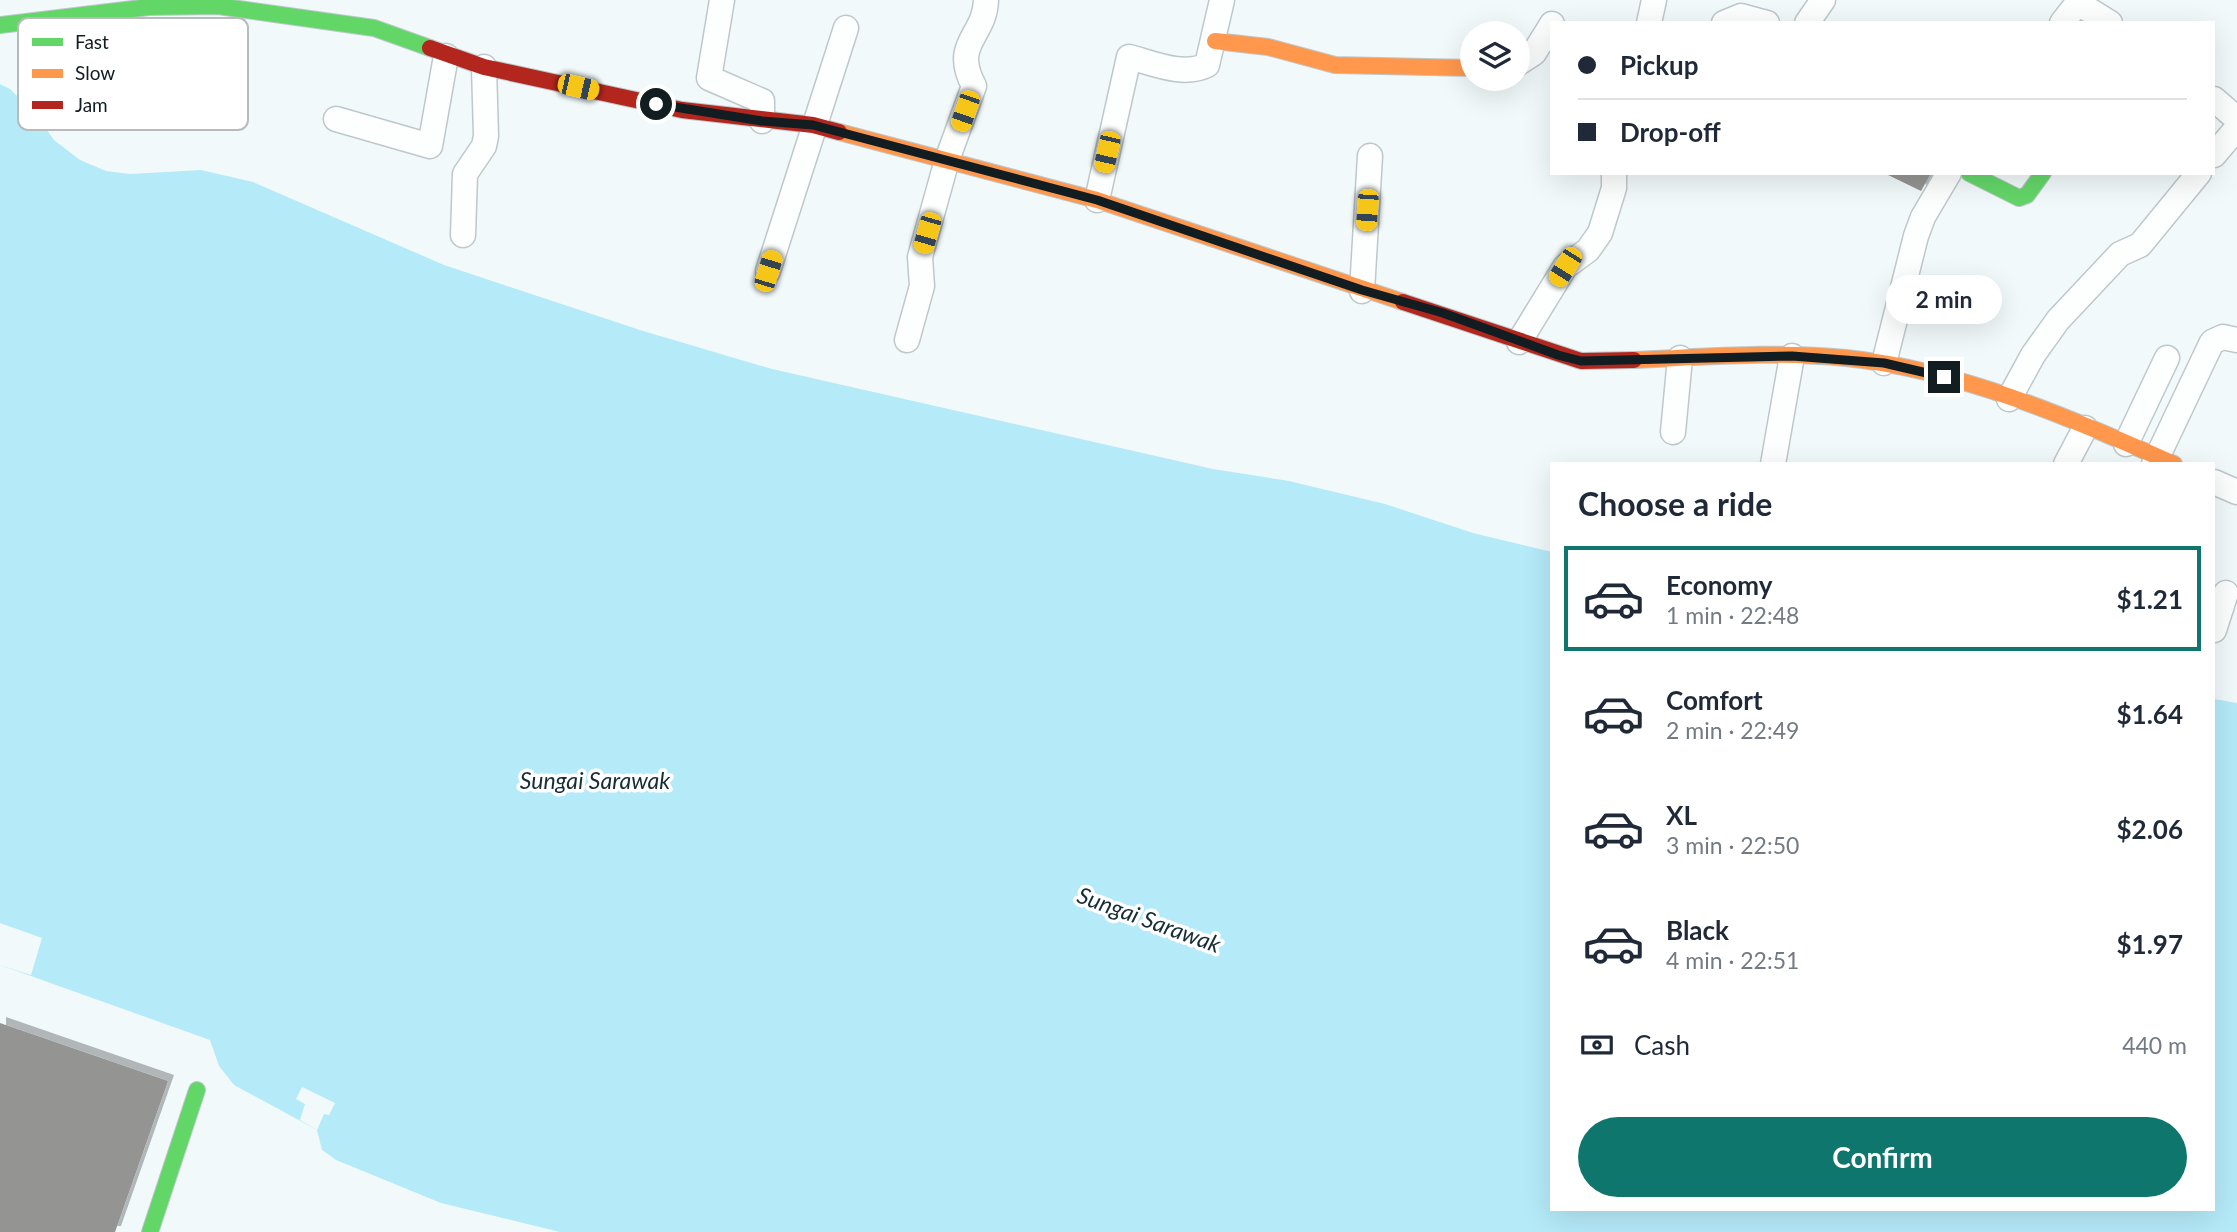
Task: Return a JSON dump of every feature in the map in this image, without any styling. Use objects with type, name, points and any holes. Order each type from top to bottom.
[{"type":"street","points":[[722,0],[709,78],[762,101],[762,121]]},
{"type":"street","points":[[907,341],[922,286],[920,257],[947,160],[974,86],[964,68],[965,51],[986,8],[986,0]]},
{"type":"street","points":[[1097,200],[1129,57],[1182,70],[1196,70],[1207,65],[1215,41],[1222,0]]},
{"type":"street","points":[[1649,21],[1654,0]]},
{"type":"street","points":[[1808,21],[1824,0]]},
{"type":"street","points":[[2064,21],[2079,1],[2107,21]]},
{"type":"street","points":[[53,18],[149,7],[218,6],[374,27],[446,56],[484,67],[682,110],[813,125],[1097,200],[1581,361],[1792,356],[1884,363],[1944,377],[2009,399],[2126,444],[2162,461],[2212,342],[2223,337],[2237,340]]},
{"type":"street","points":[[1729,21],[1741,16],[1760,21]]},
{"type":"street","points":[[0,24],[18,22]]},
{"type":"street","points":[[768,271],[846,28]]},
{"type":"street","points":[[1530,56],[1550,29]]},
{"type":"street","points":[[1215,41],[1268,47],[1335,65],[1460,68]]},
{"type":"street","points":[[336,119],[430,146],[446,56]]},
{"type":"street","points":[[463,235],[465,174],[484,146],[486,136],[484,67]]},
{"type":"street","points":[[2215,100],[2237,119]]},
{"type":"street","points":[[2215,154],[2237,128]]},
{"type":"street","points":[[1362,290],[1370,156]]},
{"type":"street","points":[[1519,342],[1565,267],[1588,250],[1600,233],[1614,188],[1614,175]]},
{"type":"street","points":[[1884,363],[1916,236],[1923,217],[1948,175]]},
{"type":"street","points":[[1973,175],[2019,198],[2027,195],[2042,175]]},
{"type":"street","points":[[2009,399],[2033,355],[2058,320],[2120,254],[2140,245],[2197,175]]},
{"type":"street","points":[[1773,462],[1792,356]]},
{"type":"street","points":[[1673,432],[1680,358]]},
{"type":"street","points":[[2126,444],[2167,358]]},
{"type":"street","points":[[2067,462],[2085,428]]},
{"type":"street","points":[[2215,627],[2226,593]]},
{"type":"street","points":[[150,1232],[197,1090]]},
{"type":"water","name":"Sungai Sarawak","points":[[0,84],[18,97],[18,130],[47,130],[54,140],[80,160],[106,171],[130,174],[201,170],[253,182],[444,265],[640,330],[772,369],[1213,469],[1289,481],[1385,504],[1473,533],[1550,552],[1550,1211],[2215,1211],[2215,699],[2237,703],[2237,1232],[560,1232],[441,1203],[336,1160],[322,1150],[317,1130],[234,1085],[219,1066],[210,1040],[0,965]]},
{"type":"pier","points":[[0,923],[42,938],[31,975],[0,965]]},
{"type":"pier","points":[[302,1087],[335,1103],[329,1115],[324,1114],[317,1130],[300,1120],[305,1104],[296,1099]]},
{"type":"building","points":[[1888,175],[1930,175],[1921,191]]},
{"type":"building","points":[[0,1023],[168,1081],[115,1232],[0,1232]]},
{"type":"traffic: fast","points":[[58,18],[149,7],[218,6],[374,28],[430,48]]},
{"type":"traffic: fast","points":[[0,25],[18,23]]},
{"type":"traffic: fast","points":[[1973,175],[2019,198],[2027,195],[2042,175]]},
{"type":"traffic: fast","points":[[150,1232],[197,1090]]},
{"type":"traffic: slow","points":[[1215,41],[1268,47],[1335,65],[1460,68]]},
{"type":"traffic: slow","points":[[839,132],[1097,200],[1403,302]]},
{"type":"traffic: slow","points":[[1634,360],[1793,355],[1889,364],[1931,373],[2014,398],[2169,462]]},
{"type":"traffic: jam","points":[[430,48],[484,67],[682,110],[813,125],[839,132]]},
{"type":"traffic: jam","points":[[1403,302],[1581,361],[1634,360]]},
{"type":"route","points":[[656,104],[762,121],[813,125],[1097,200],[1581,361],[1792,356],[1884,363],[1944,377]]}]
